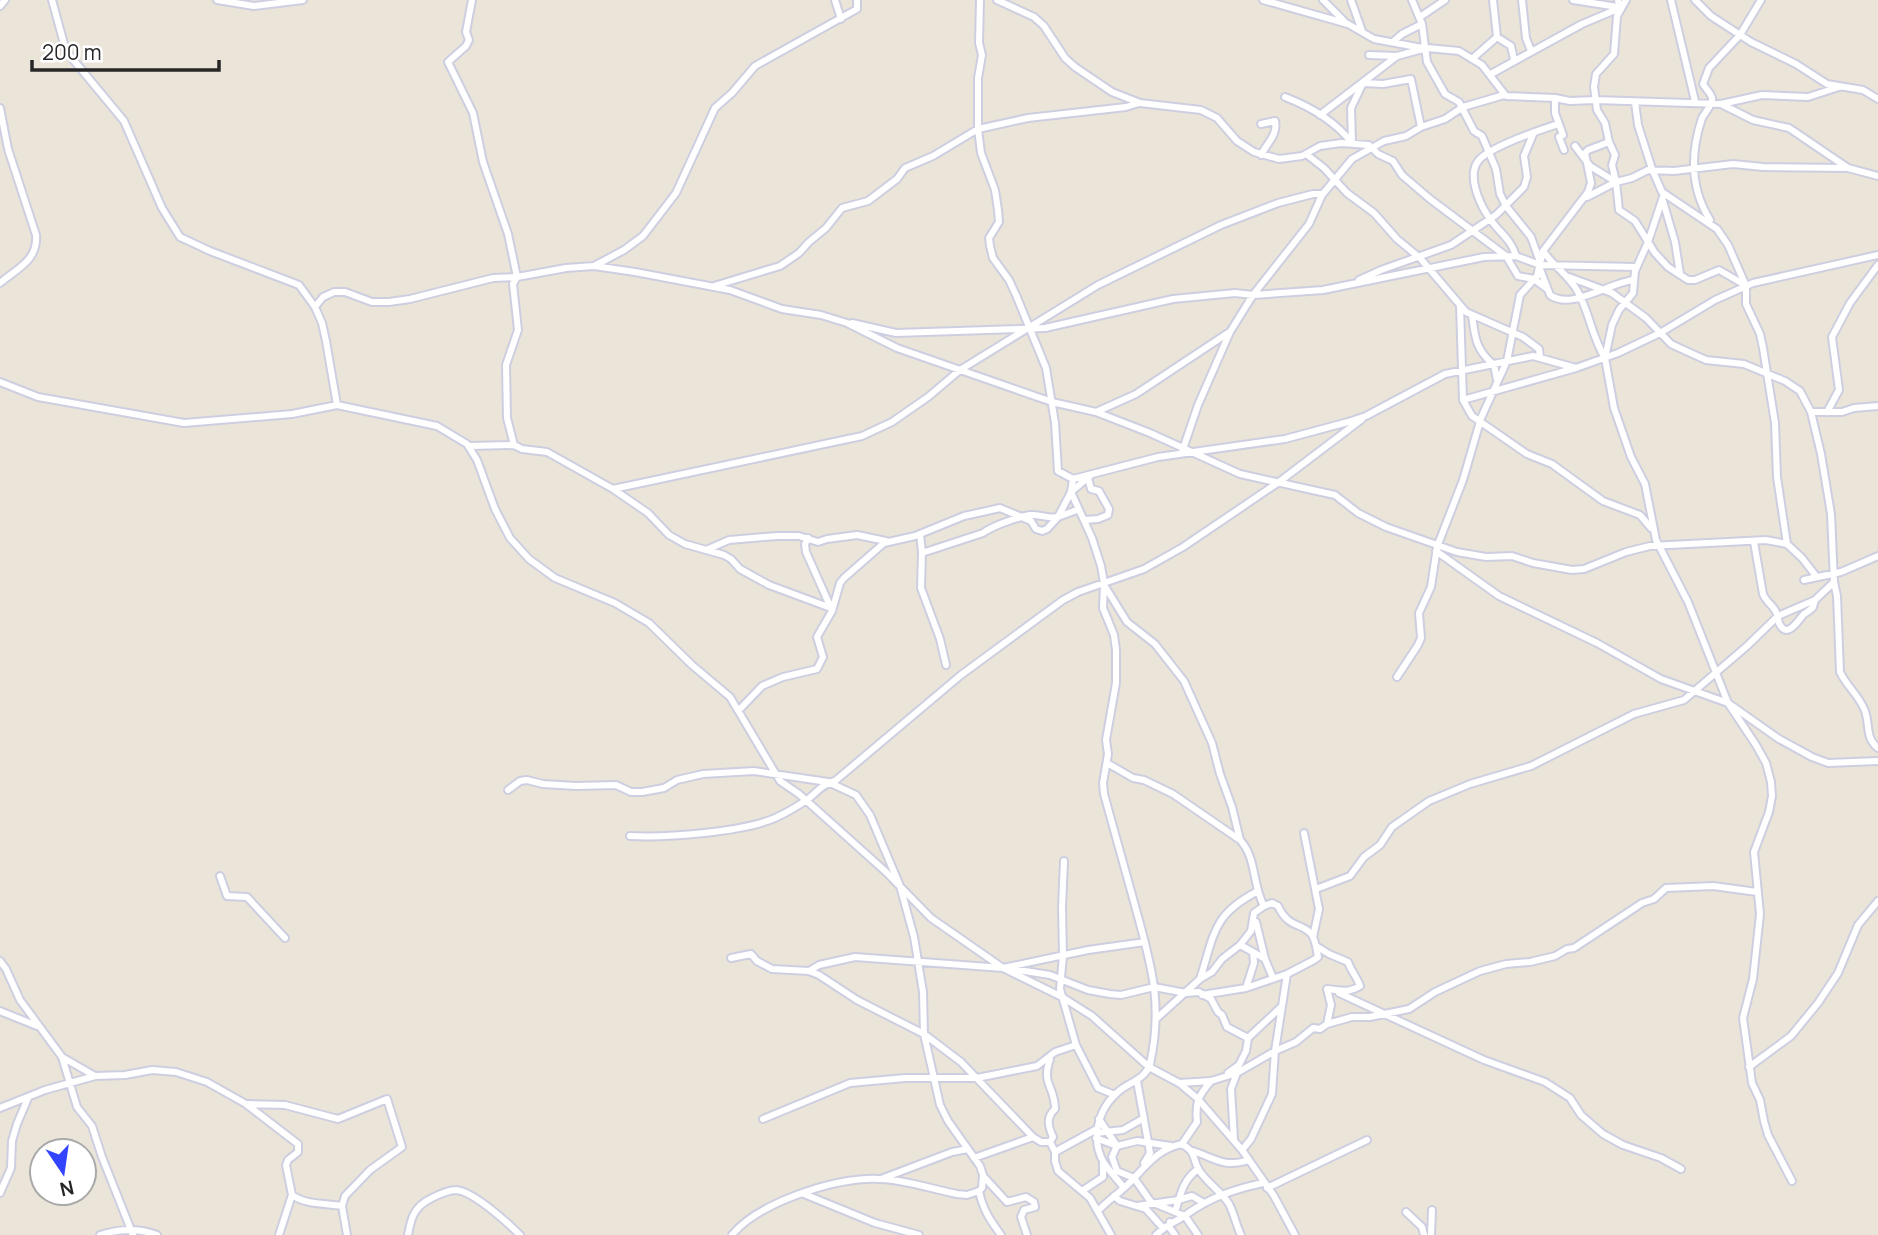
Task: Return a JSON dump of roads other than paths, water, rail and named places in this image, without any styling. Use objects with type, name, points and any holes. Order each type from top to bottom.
[{"type":"street","points":[[0,6],[5,0]]},
{"type":"street","points":[[52,0],[66,51],[124,121],[162,208],[180,237],[299,285],[315,307],[322,323],[337,405]]},
{"type":"street","points":[[217,0],[254,6],[303,0]]},
{"type":"street","points":[[472,0],[466,32],[469,40],[448,62],[473,113],[483,162],[506,226],[517,277],[513,284],[519,330],[506,365],[507,418],[514,445]]},
{"type":"street","points":[[835,0],[841,19]]},
{"type":"street","points":[[594,266],[643,236],[676,193],[715,108],[733,93],[755,66],[857,9],[857,0]]},
{"type":"street","points":[[980,0],[979,43],[982,55],[978,78],[978,129],[981,153],[995,190],[999,222],[989,238],[989,246],[993,258],[1012,287],[1046,368],[1058,471],[1073,479],[1090,477],[1185,451],[1285,439],[1366,416]]},
{"type":"street","points":[[997,0],[1034,17],[1044,26],[1065,58],[1112,92],[1140,103],[1201,110],[1217,118],[1237,141],[1261,155],[1279,159],[1306,154],[1320,146],[1352,143],[1373,147],[1378,154],[1393,161],[1402,175],[1430,199],[1506,256],[1518,276],[1527,280],[1534,279],[1546,288]]},
{"type":"street","points":[[1263,0],[1348,24],[1374,38],[1424,48],[1459,51],[1491,74],[1504,95]]},
{"type":"street","points":[[1323,0],[1348,24]]},
{"type":"street","points":[[1351,0],[1362,31]]},
{"type":"street","points":[[1412,0],[1421,20],[1427,62],[1445,94],[1459,102],[1468,123],[1474,131],[1482,135],[1496,169],[1496,184],[1506,206],[1531,237],[1550,295],[1562,301],[1634,280]]},
{"type":"street","points":[[1394,41],[1445,0]]},
{"type":"street","points":[[1493,0],[1497,37]]},
{"type":"street","points":[[1522,0],[1526,37],[1531,51]]},
{"type":"street","points":[[1573,0],[1619,4]]},
{"type":"street","points":[[1491,74],[1626,0]]},
{"type":"street","points":[[1671,0],[1695,101]]},
{"type":"street","points":[[1695,0],[1711,16],[1827,84],[1863,90],[1878,99]]},
{"type":"street","points":[[1761,0],[1741,35],[1709,68],[1703,84],[1712,97],[1711,103],[1702,118],[1692,167],[1695,189],[1702,207],[1728,245],[1746,286],[1746,304],[1760,334],[1774,423],[1777,477],[1787,544]]},
{"type":"street","points":[[1619,4],[1614,54],[1596,74],[1595,100],[1615,155],[1612,164],[1619,210],[1635,221],[1668,267],[1688,280],[1695,280],[1719,270],[1746,286]]},
{"type":"street","points":[[1472,59],[1497,37]]},
{"type":"street","points":[[1497,37],[1511,46],[1514,60]]},
{"type":"street","points":[[1368,55],[1397,56],[1424,48]]},
{"type":"street","points":[[1320,115],[1397,56]]},
{"type":"street","points":[[1363,83],[1411,79],[1421,127]]},
{"type":"street","points":[[1352,143],[1351,108],[1363,83]]},
{"type":"street","points":[[1185,451],[1198,405],[1230,332],[1253,295],[1309,225],[1323,194],[1352,159],[1373,147],[1445,119],[1463,107],[1504,95],[1555,98],[1570,102],[1695,101],[1721,104],[1762,95],[1808,97],[1839,87]]},
{"type":"street","points":[[1285,97],[1306,106],[1335,125],[1352,143]]},
{"type":"street","points":[[1555,98],[1555,113],[1563,135],[1559,137],[1564,150]]},
{"type":"street","points":[[1635,102],[1638,125],[1663,196],[1680,274]]},
{"type":"street","points":[[712,287],[777,268],[799,253],[829,226],[842,208],[868,201],[890,185],[905,168],[933,156],[978,129],[1028,118],[1126,107],[1140,103]]},
{"type":"street","points":[[1721,104],[1753,120],[1789,128],[1849,167],[1878,176]]},
{"type":"street","points":[[0,108],[8,149],[36,234],[37,247],[33,256],[0,283]]},
{"type":"street","points":[[1261,155],[1280,128],[1276,116]]},
{"type":"street","points":[[1261,124],[1275,121],[1276,136]]},
{"type":"street","points":[[1516,256],[1510,240],[1489,219],[1478,200],[1475,176],[1477,162],[1512,140],[1558,124]]},
{"type":"street","points":[[1353,283],[1451,244],[1506,206],[1524,187],[1527,177],[1524,156],[1534,132]]},
{"type":"street","points":[[1397,677],[1418,645],[1419,613],[1431,587],[1437,550],[1480,422],[1507,361],[1520,295],[1534,279],[1543,251],[1583,200],[1591,183],[1585,153],[1609,142]]},
{"type":"street","points":[[1575,146],[1595,170],[1616,182]]},
{"type":"street","points":[[1306,154],[1319,163],[1353,198],[1374,213],[1397,239],[1420,258],[1460,306],[1472,315],[1534,344],[1539,349],[1540,357]]},
{"type":"street","points":[[1583,200],[1616,182],[1652,169],[1674,171],[1733,164],[1763,167],[1849,167]]},
{"type":"street","points":[[613,489],[862,436],[907,412],[960,370],[1079,295],[1168,249],[1260,209],[1313,194],[1323,194]]},
{"type":"street","points":[[1663,196],[1713,225]]},
{"type":"street","points":[[1605,358],[1612,325],[1619,310],[1633,293],[1637,267],[1663,196]]},
{"type":"street","points":[[1543,251],[1569,277],[1581,297],[1594,340],[1605,358],[1614,408],[1628,450],[1645,484],[1652,530]]},
{"type":"street","points":[[1463,400],[1495,388],[1605,358],[1746,286],[1878,255]]},
{"type":"street","points":[[315,307],[323,297],[334,292],[345,292],[372,302],[389,302],[493,278],[594,266],[712,287],[746,295],[782,309],[821,315],[896,333],[1045,328],[1174,299],[1235,293],[1253,295],[1323,290],[1484,257],[1516,256],[1540,266],[1637,267]]},
{"type":"street","points":[[1827,412],[1839,390],[1832,337],[1850,303],[1878,265]]},
{"type":"street","points":[[1569,277],[1603,289],[1626,302],[1671,344],[1706,360],[1744,364],[1800,391],[1811,412],[1818,436],[1831,514],[1831,563],[1838,596],[1840,672],[1862,703],[1867,715],[1870,740],[1878,748]]},
{"type":"street","points":[[1460,306],[1463,400],[1472,416],[1527,454],[1552,464],[1602,501],[1640,515],[1652,530],[1688,601],[1728,703],[1766,763],[1772,796],[1754,852],[1760,914],[1753,979],[1743,1018],[1749,1067],[1768,1135],[1792,1181]]},
{"type":"street","points":[[1472,315],[1481,355],[1494,365],[1495,388]]},
{"type":"street","points":[[847,323],[897,348],[1052,402],[1096,412],[1240,474],[1335,495],[1367,518],[1437,550],[1499,596],[1597,643],[1661,679],[1728,703],[1779,739],[1812,757],[1828,763],[1878,761]]},
{"type":"street","points":[[1096,412],[1136,394],[1230,332]]},
{"type":"street","points":[[508,790],[520,781],[527,780],[576,786],[616,785],[631,792],[642,792],[664,788],[677,780],[703,774],[754,771],[835,781],[961,675],[1063,600],[1144,569],[1184,547],[1279,482],[1366,416],[1437,377],[1523,357],[1540,357],[1576,368]]},
{"type":"street","points":[[0,382],[38,397],[184,423],[292,414],[337,405],[437,426],[470,446],[514,445],[547,452],[613,489],[648,513],[669,535],[731,559],[740,569],[769,586],[831,608]]},
{"type":"street","points":[[1811,412],[1842,412],[1878,406]]},
{"type":"street","points":[[470,446],[495,509],[510,538],[529,559],[555,578],[637,614],[730,696],[775,775],[900,886],[930,918],[1003,968],[1062,997],[1092,1016],[1149,1067],[1179,1083],[1197,1098],[1242,1150],[1295,1235]]},
{"type":"street","points":[[1071,492],[1090,477]]},
{"type":"street","points":[[1084,520],[1108,515],[1109,509],[1098,491],[1091,489],[1090,477]]},
{"type":"street","points":[[739,710],[762,686],[783,677],[817,669],[823,657],[817,637],[832,611],[844,578],[875,549],[964,516],[1000,508],[1023,517],[1042,531],[1058,517],[1071,492],[1073,479]]},
{"type":"street","points":[[1071,492],[1101,566],[1107,591],[1127,622],[1154,644],[1184,681],[1212,743],[1240,840]]},
{"type":"street","points":[[922,552],[1023,517],[1058,517],[1077,510]]},
{"type":"street","points":[[920,534],[921,588],[940,639],[946,665]]},
{"type":"street","points":[[704,550],[729,540],[790,536],[818,542],[857,535],[890,542]]},
{"type":"street","points":[[808,538],[805,544],[806,552],[831,608]]},
{"type":"street","points":[[1437,550],[1486,557],[1512,556],[1532,563],[1572,570],[1584,569],[1626,552],[1650,546],[1774,540],[1787,544],[1816,576]]},
{"type":"street","points":[[1754,541],[1763,594],[1778,616],[1779,625],[1790,630],[1813,607],[1815,600]]},
{"type":"street","points":[[1804,580],[1834,573],[1878,556]]},
{"type":"street","points":[[1316,889],[1350,876],[1364,857],[1380,845],[1392,827],[1429,801],[1470,783],[1531,766],[1634,714],[1684,700],[1770,626],[1778,616],[1815,600],[1834,582]]},
{"type":"street","points":[[1082,1191],[1103,1177],[1103,1161],[1096,1133],[1099,1119],[1115,1094],[1137,1081],[1149,1067],[1156,1019],[1153,972],[1104,794],[1106,740],[1117,662],[1114,635],[1103,608],[1104,583]]},
{"type":"street","points":[[1107,763],[1133,778],[1144,780],[1173,794],[1240,840],[1254,866],[1258,891],[1264,906]]},
{"type":"street","points":[[630,836],[658,838],[745,826],[774,818],[806,801],[828,782]]},
{"type":"street","points":[[828,782],[856,795],[862,801],[900,886],[915,937],[923,992],[924,1034],[940,1105],[984,1175],[1007,1202],[1026,1197],[1034,1202],[1035,1207],[1024,1210],[1021,1217],[1027,1235]]},
{"type":"street","points":[[1304,833],[1319,909],[1314,940]]},
{"type":"street","points":[[1064,862],[1063,955],[1060,979],[1062,997],[1076,1045],[1098,1088],[1115,1094]]},
{"type":"street","points":[[220,876],[226,896],[247,897],[285,938]]},
{"type":"street","points":[[1179,1083],[1210,1081],[1237,1073],[1296,1042],[1313,1028],[1320,1029],[1327,1024],[1352,1017],[1370,1017],[1409,1009],[1436,992],[1480,971],[1555,956],[1567,948],[1574,948],[1642,903],[1654,899],[1666,888],[1713,886],[1757,892]]},
{"type":"street","points":[[1200,979],[1217,924],[1233,906],[1258,891]]},
{"type":"street","points":[[1749,1067],[1791,1036],[1818,1003],[1838,973],[1858,925],[1878,901]]},
{"type":"street","points":[[1156,1019],[1240,945],[1251,932],[1254,913],[1264,906],[1272,903],[1278,906],[1283,916],[1310,933],[1314,940],[1318,957],[1287,974],[1246,988],[1202,995]]},
{"type":"street","points":[[1254,913],[1265,959],[1273,978]]},
{"type":"street","points":[[1314,940],[1329,954],[1348,962],[1356,974],[1360,986],[1339,993]]},
{"type":"street","points":[[1003,968],[1145,942]]},
{"type":"street","points":[[1240,945],[1265,959]]},
{"type":"street","points":[[1246,988],[1254,963],[1253,952]]},
{"type":"street","points":[[731,958],[751,954],[757,961],[772,969],[809,971],[857,1000],[924,1034],[961,1062],[1033,1138],[1050,1142]]},
{"type":"street","points":[[809,971],[819,965],[855,957],[1003,968],[1050,975],[1088,990],[1110,994],[1121,995],[1154,987],[1193,992],[1211,999],[1227,1027],[1248,1038]]},
{"type":"street","points":[[0,961],[20,1000],[62,1057],[95,1076]]},
{"type":"street","points":[[1242,1150],[1251,1139],[1272,1094],[1275,1051],[1287,974]]},
{"type":"street","points":[[1327,1024],[1331,1005],[1326,989],[1484,1060],[1545,1082],[1570,1098],[1581,1115],[1603,1134],[1622,1145],[1661,1158],[1681,1169]]},
{"type":"street","points":[[1227,1075],[1239,1065],[1246,1051],[1248,1038],[1282,1007]]},
{"type":"street","points":[[0,1011],[38,1027]]},
{"type":"street","points":[[763,1119],[850,1083],[905,1078],[977,1079],[1037,1066],[1063,1048],[1076,1045]]},
{"type":"street","points":[[62,1057],[77,1107],[92,1126],[132,1233]]},
{"type":"street","points":[[1050,1142],[1053,1137],[1048,1119],[1055,1109],[1055,1103],[1045,1079],[1051,1057]]},
{"type":"street","points":[[0,1108],[95,1076],[125,1075],[152,1069],[176,1072],[207,1082],[246,1104],[298,1144],[298,1152],[286,1165],[292,1195],[279,1235]]},
{"type":"street","points":[[1235,1141],[1232,1136],[1234,1109],[1231,1089],[1237,1073]]},
{"type":"street","points":[[1098,1211],[1134,1178],[1150,1153],[1137,1081]]},
{"type":"street","points":[[1182,1144],[1197,1122],[1197,1098],[1210,1081]]},
{"type":"street","points":[[0,1193],[11,1168],[12,1141],[28,1098]]},
{"type":"street","points":[[246,1104],[285,1105],[338,1119],[387,1099],[402,1147],[375,1165],[345,1196],[342,1206],[347,1235]]},
{"type":"street","points":[[1055,1152],[1064,1145],[1096,1133],[1123,1129],[1143,1118]]},
{"type":"street","points":[[1099,1119],[1117,1146]]},
{"type":"street","points":[[1096,1133],[1117,1146],[1137,1141],[1171,1146],[1182,1144],[1221,1163],[1237,1165],[1249,1160]]},
{"type":"street","points":[[974,1158],[1033,1138]]},
{"type":"street","points":[[1156,1235],[1170,1223],[1221,1194],[1265,1185],[1367,1140]]},
{"type":"street","points":[[1050,1142],[1055,1152],[1055,1166],[1058,1171],[1090,1198],[1111,1235]]},
{"type":"street","points":[[1117,1146],[1112,1157],[1117,1171],[1134,1178],[1151,1202],[1176,1210],[1185,1216],[1198,1235]]},
{"type":"street","points":[[1142,1167],[1171,1146]]},
{"type":"street","points":[[880,1180],[968,1149]]},
{"type":"street","points":[[1192,1150],[1198,1169],[1230,1206],[1232,1217],[1241,1234]]},
{"type":"street","points":[[1103,1161],[1124,1188]]},
{"type":"street","points":[[1175,1235],[1170,1223],[1182,1186],[1198,1169]]},
{"type":"street","points":[[732,1235],[769,1208],[835,1184],[867,1179],[880,1180],[967,1195],[982,1188],[984,1175]]},
{"type":"street","points":[[408,1235],[414,1212],[421,1204],[448,1191],[459,1190],[495,1212],[520,1235]]},
{"type":"street","points":[[979,1191],[987,1219],[1000,1235]]},
{"type":"street","points":[[804,1194],[875,1223],[919,1235]]},
{"type":"street","points":[[292,1195],[299,1200],[342,1206]]},
{"type":"street","points":[[1114,1196],[1120,1201],[1146,1209],[1163,1228]]},
{"type":"street","points":[[1137,1206],[1192,1196],[1204,1203]]},
{"type":"street","points":[[1431,1235],[1432,1210]]},
{"type":"street","points":[[1406,1212],[1422,1227],[1424,1235]]},
{"type":"street","points":[[100,1235],[113,1231],[157,1235]]}]
